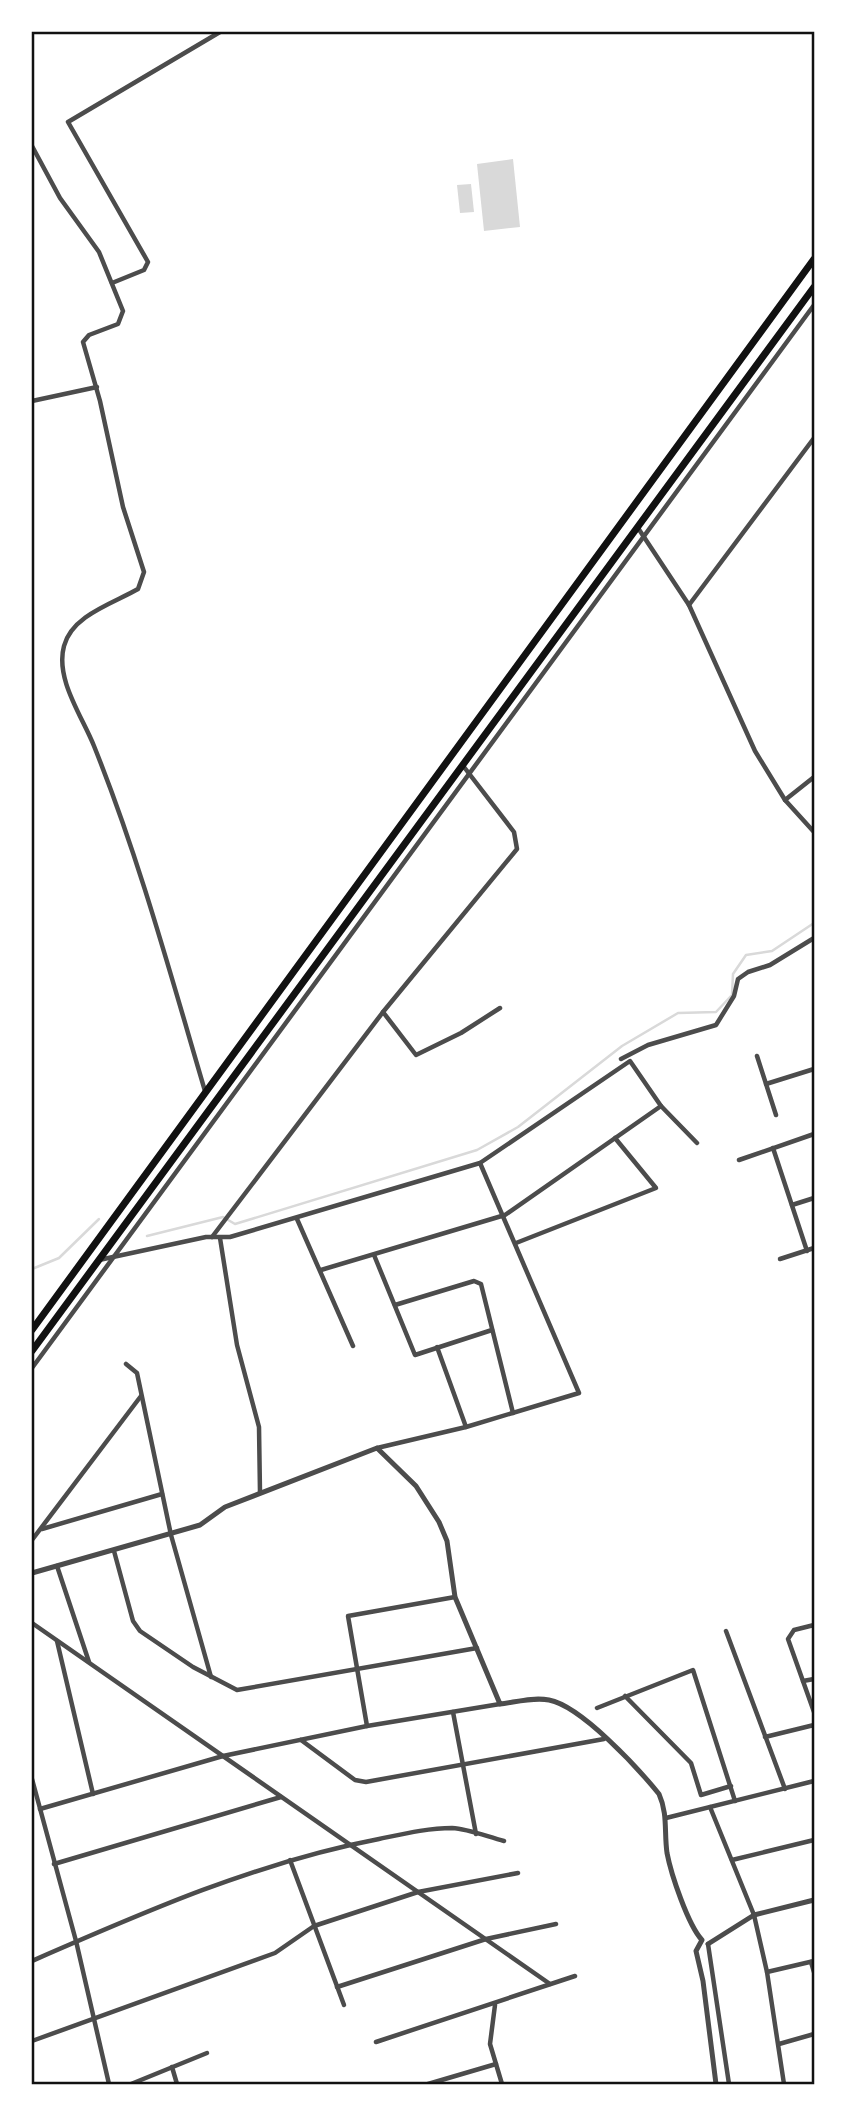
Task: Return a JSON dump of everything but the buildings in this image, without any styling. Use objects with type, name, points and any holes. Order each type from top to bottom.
[{"type":"main road","points":[[32,1330],[814,259]]},
{"type":"main road","points":[[32,1350],[467,770],[638,528],[814,287]]},
{"type":"main road","points":[[718,392],[724,400],[731,401]]},
{"type":"main road","points":[[205,1092],[215,1094],[217,1100]]},
{"type":"street","points":[[112,284],[144,270],[148,262],[68,122],[220,32]]},
{"type":"street","points":[[32,146],[60,198],[94,244],[122,311],[120,321],[87,336],[83,342],[97,387],[123,507],[144,577],[138,589],[97,610],[70,633],[63,648],[63,669],[95,747],[162,946],[205,1092]]},
{"type":"street","points":[[32,1368],[467,770],[645,535],[814,305]]},
{"type":"street","points":[[32,401],[97,387]]},
{"type":"street","points":[[689,605],[814,438]]},
{"type":"street","points":[[638,528],[689,605],[755,751],[785,800],[814,832]]},
{"type":"street","points":[[212,1237],[383,1012],[517,849],[514,832],[467,770]]},
{"type":"street","points":[[785,800],[814,777]]},
{"type":"street","points":[[621,1059],[648,1045],[716,1025],[734,996],[738,979],[748,972],[770,965],[814,938]]},
{"type":"street","points":[[383,1012],[410,1051],[421,1055],[500,1008]]},
{"type":"street","points":[[757,1055],[776,1115]]},
{"type":"street","points":[[98,1260],[212,1237],[220,1238],[297,1219],[480,1163],[630,1061],[661,1106],[698,1143]]},
{"type":"street","points":[[766,1084],[814,1069]]},
{"type":"street","points":[[321,1270],[505,1215],[661,1106]]},
{"type":"street","points":[[739,1160],[814,1135]]},
{"type":"street","points":[[516,1243],[656,1188],[615,1138]]},
{"type":"street","points":[[774,1148],[807,1251]]},
{"type":"street","points":[[32,1573],[200,1525],[225,1507],[377,1448],[466,1427],[579,1394],[505,1215],[480,1163]]},
{"type":"street","points":[[792,1205],[814,1198]]},
{"type":"street","points":[[297,1219],[353,1346]]},
{"type":"street","points":[[220,1238],[237,1345],[259,1426],[260,1493]]},
{"type":"street","points":[[780,1259],[814,1248]]},
{"type":"street","points":[[374,1255],[415,1354],[492,1330]]},
{"type":"street","points":[[395,1305],[477,1281],[481,1284],[513,1413]]},
{"type":"street","points":[[438,1348],[466,1427]]},
{"type":"street","points":[[126,1364],[137,1373],[171,1535],[175,1540],[211,1677]]},
{"type":"street","points":[[32,1540],[141,1396]]},
{"type":"street","points":[[377,1448],[416,1486],[439,1522],[447,1541],[455,1597],[500,1704]]},
{"type":"street","points":[[40,1529],[162,1494]]},
{"type":"street","points":[[114,1550],[133,1621],[140,1632],[211,1677],[237,1690],[477,1648]]},
{"type":"street","points":[[57,1566],[90,1663]]},
{"type":"street","points":[[368,1726],[348,1616],[455,1597]]},
{"type":"street","points":[[32,1623],[550,1984]]},
{"type":"street","points":[[814,1625],[794,1630],[788,1639],[814,1712]]},
{"type":"street","points":[[726,1631],[785,1788]]},
{"type":"street","points":[[57,1640],[93,1794]]},
{"type":"street","points":[[597,1708],[692,1670],[735,1801]]},
{"type":"street","points":[[803,1682],[814,1679]]},
{"type":"street","points":[[625,1696],[691,1763],[701,1795],[731,1786]]},
{"type":"street","points":[[40,1809],[223,1756],[368,1726],[531,1700],[558,1703],[582,1719],[659,1794],[666,1818],[667,1853],[672,1872],[702,1940],[708,1944],[729,2084]]},
{"type":"street","points":[[453,1712],[476,1834]]},
{"type":"street","points":[[765,1737],[814,1725]]},
{"type":"street","points":[[300,1740],[355,1780],[366,1782],[464,1767],[604,1739]]},
{"type":"street","points":[[32,1779],[76,1941],[109,2084]]},
{"type":"street","points":[[666,1818],[814,1781]]},
{"type":"street","points":[[54,1864],[281,1797]]},
{"type":"street","points":[[710,1807],[754,1915],[767,1972],[784,2084]]},
{"type":"street","points":[[32,1961],[216,1885],[290,1860],[350,1844],[427,1830],[455,1828],[504,1841]]},
{"type":"street","points":[[732,1860],[814,1840]]},
{"type":"street","points":[[290,1860],[344,2005]]},
{"type":"street","points":[[32,2041],[275,1953],[314,1926],[418,1892],[518,1874]]},
{"type":"street","points":[[708,1944],[754,1915],[814,1900]]},
{"type":"street","points":[[337,1987],[486,1939],[556,1924]]},
{"type":"street","points":[[702,1940],[696,1951],[703,1981],[716,2084]]},
{"type":"street","points":[[767,1972],[813,1961],[814,1972]]},
{"type":"street","points":[[376,2042],[495,2005],[575,1976]]},
{"type":"street","points":[[495,2005],[490,2044],[502,2084]]},
{"type":"street","points":[[779,2044],[814,2034]]},
{"type":"street","points":[[131,2084],[207,2053]]},
{"type":"street","points":[[428,2084],[444,2082],[496,2064]]},
{"type":"street","points":[[172,2067],[177,2084]]},
{"type":"shaded area","points":[[513,159],[520,227],[484,231],[477,164]]},
{"type":"shaded area","points":[[471,184],[474,212],[460,213],[457,185]]},
{"type":"waterway","points":[[147,1236],[223,1217],[235,1224],[477,1150],[518,1127],[622,1046],[678,1013],[716,1012],[732,995],[733,974],[746,955],[772,951],[814,923]]},
{"type":"waterway","points":[[32,1269],[59,1258],[99,1219]]}]
